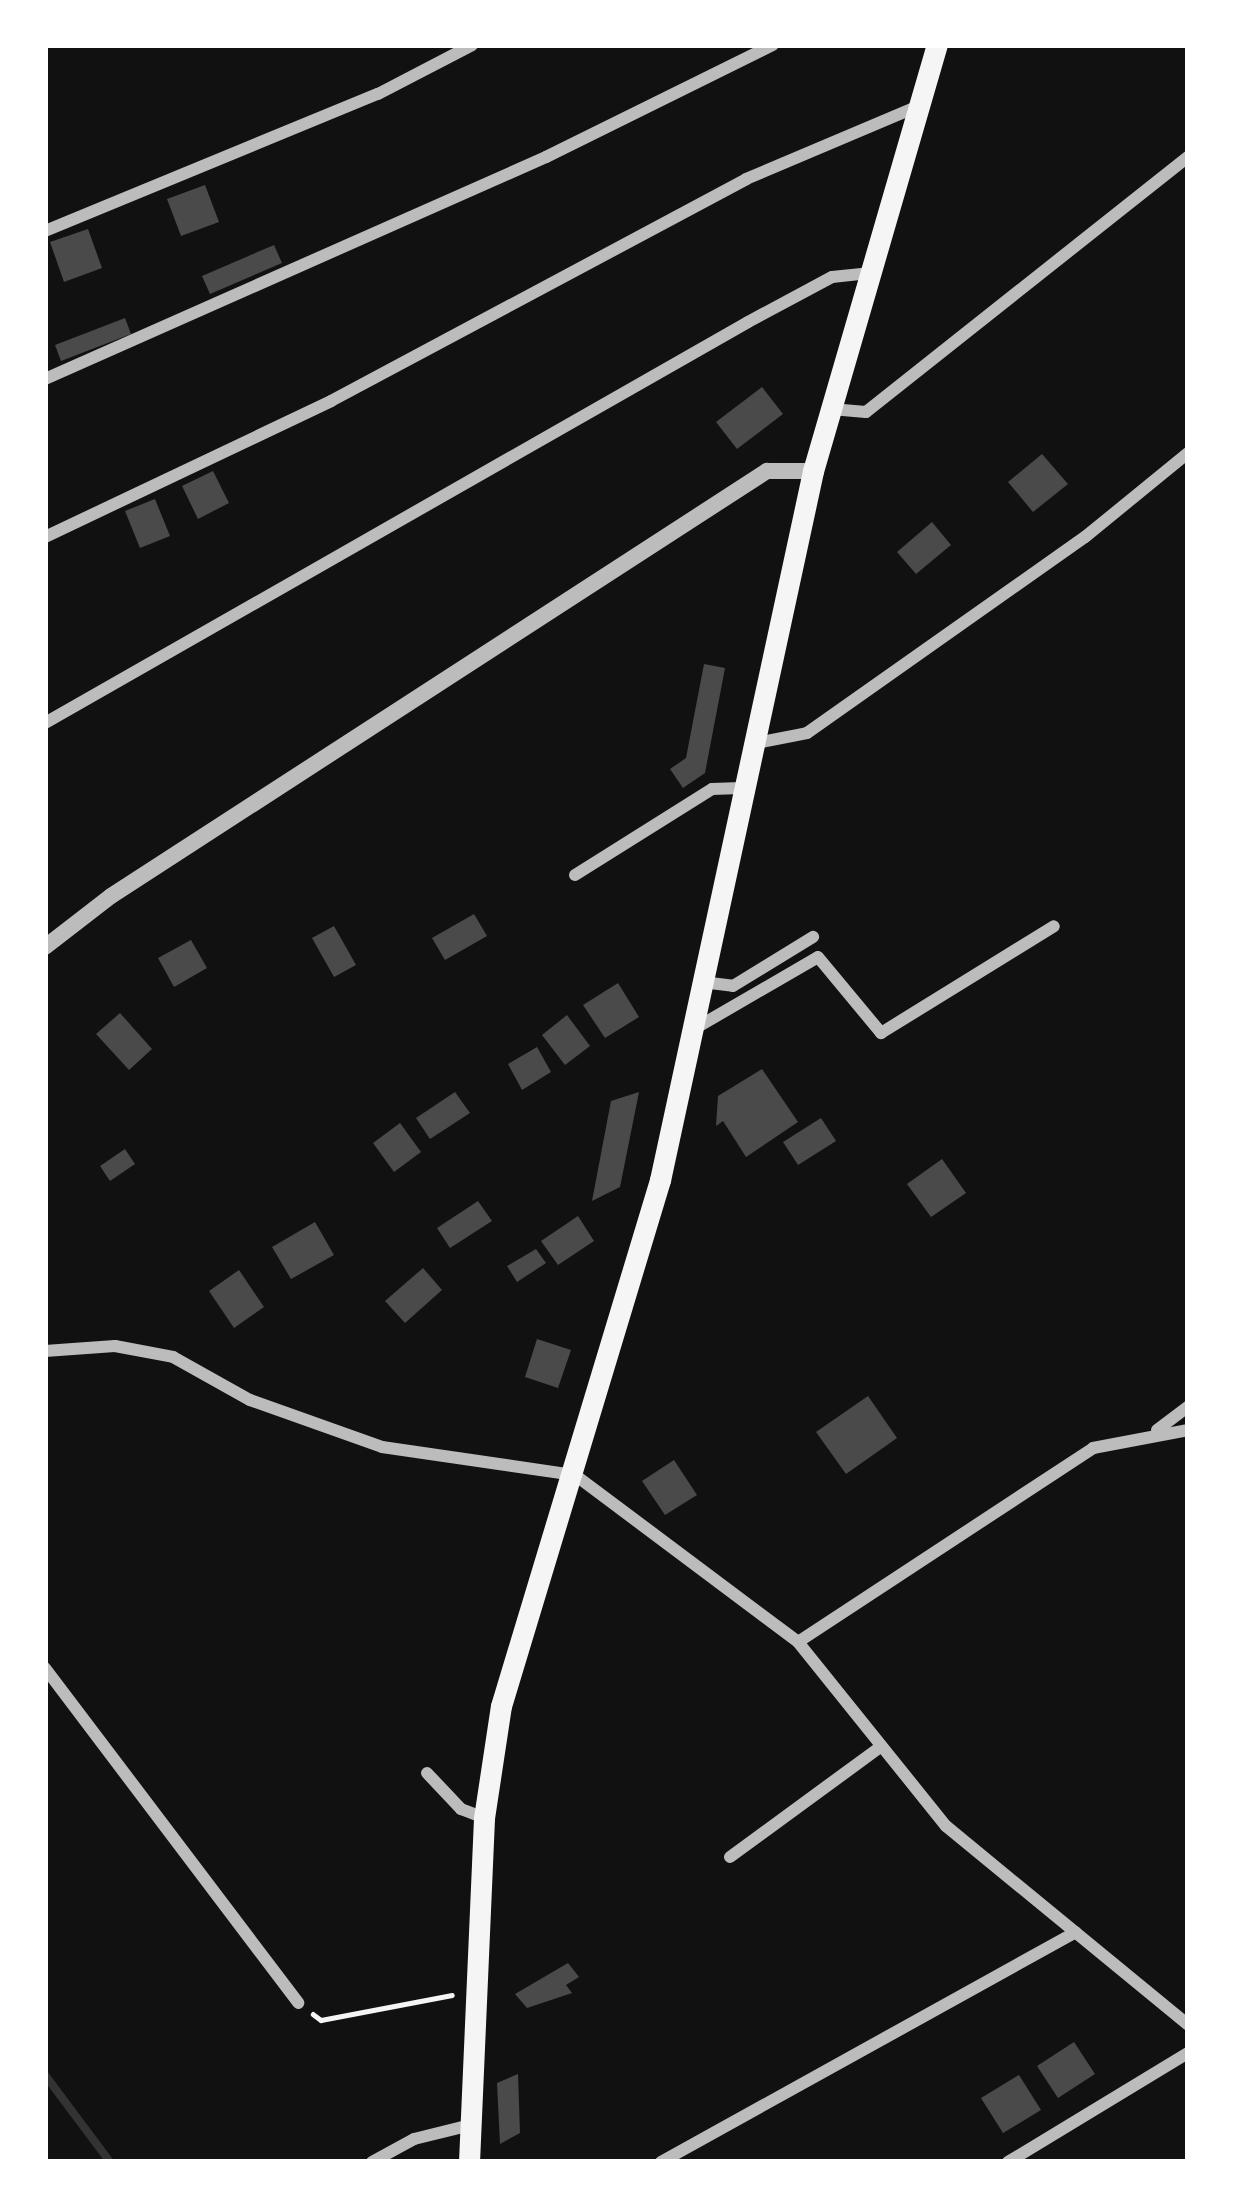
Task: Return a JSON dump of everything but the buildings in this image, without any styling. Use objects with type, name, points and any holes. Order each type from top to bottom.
[{"type":"main road","points":[[469,2162],[484,1818],[501,1706],[655,1200],[750,744],[813,471],[937,45]]},
{"type":"street","points":[[45,231],[378,94],[472,45]]},
{"type":"street","points":[[45,379],[546,157],[773,45]]},
{"type":"street","points":[[45,537],[331,401],[746,179],[920,106]]},
{"type":"street","points":[[831,409],[866,412],[1188,157]]},
{"type":"street","points":[[45,722],[811,288],[852,271],[869,273]]},
{"type":"street","points":[[750,744],[807,733],[1085,537],[1188,453]]},
{"type":"street","points":[[45,947],[111,896],[767,472],[813,471]]},
{"type":"street","points":[[575,875],[712,789],[741,788]]},
{"type":"street","points":[[693,1029],[818,957],[881,1033],[1054,926]]},
{"type":"street","points":[[701,982],[733,986],[813,937]]},
{"type":"street","points":[[45,1351],[115,1346],[173,1357],[250,1400],[382,1447],[575,1475],[798,1642],[946,1826],[1188,2025]]},
{"type":"street","points":[[1156,1430],[1188,1407]]},
{"type":"street","points":[[798,1642],[1093,1448],[1156,1430],[1188,1430]]},
{"type":"street","points":[[45,1668],[298,2003]]},
{"type":"street","points":[[730,1857],[879,1748]]},
{"type":"street","points":[[427,1773],[461,1810],[484,1818]]},
{"type":"street","points":[[661,2162],[1076,1932]]},
{"type":"street","points":[[1007,2162],[1188,2053]]},
{"type":"street","points":[[372,2162],[414,2139],[471,2125]]},
{"type":"path","points":[[298,2003],[321,2020],[429,1994],[477,1996]]},
{"type":"waterway","points":[[45,2075],[110,2162]]}]
